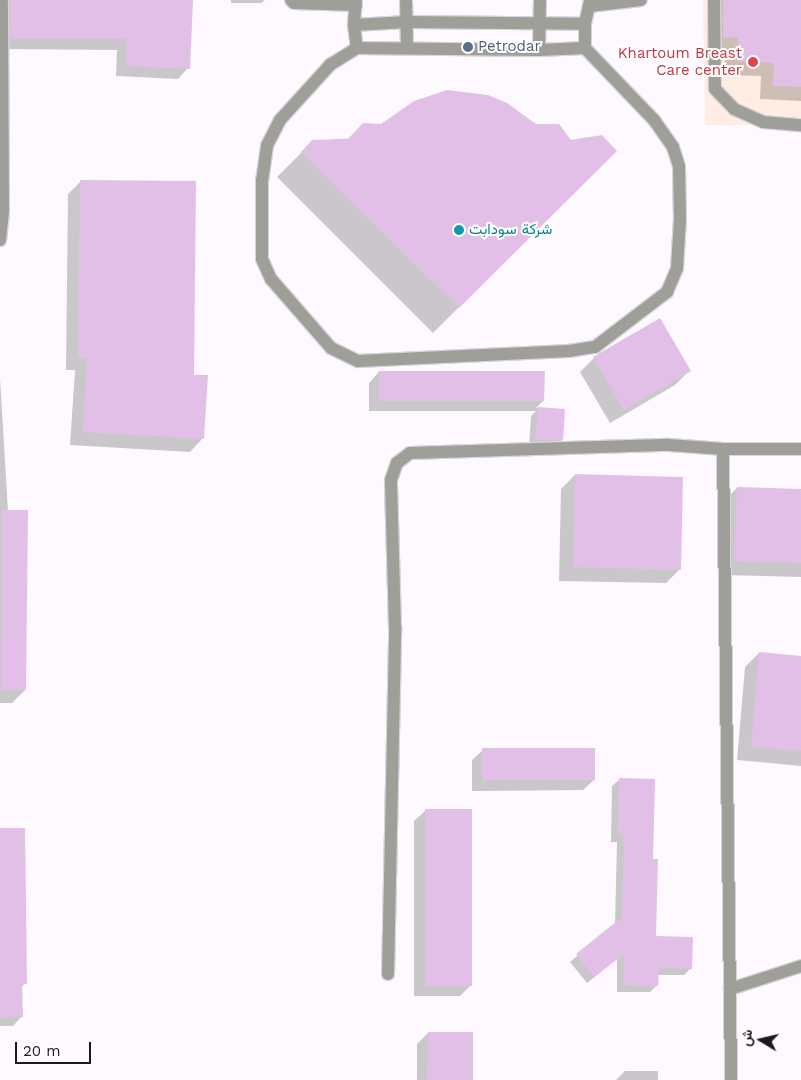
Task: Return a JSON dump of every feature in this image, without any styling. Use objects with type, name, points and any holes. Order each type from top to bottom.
[{"type":"street","points":[[0,240],[3,210],[2,0]]},
{"type":"street","points":[[291,0],[294,3],[356,2],[354,25],[357,48]]},
{"type":"street","points":[[406,0],[407,48]]},
{"type":"street","points":[[539,50],[540,0]]},
{"type":"street","points":[[585,48],[539,50],[357,48],[330,65],[280,120],[267,146],[262,180],[262,259],[271,279],[332,348],[358,361],[569,351],[595,347],[667,292],[677,268],[680,219],[678,166],[673,147],[654,120],[585,48],[586,24],[590,3],[641,0]]},
{"type":"street","points":[[714,0],[715,90],[734,109],[763,122],[801,125]]},
{"type":"street","points":[[354,25],[406,22],[586,24]]},
{"type":"street","points":[[388,974],[395,627],[391,480],[397,463],[410,453],[669,445],[723,449],[801,449]]},
{"type":"street","points":[[723,449],[731,1080]]},
{"type":"street","points":[[730,989],[801,966]]},
{"type":"shaded area","name":"Khartoum Breast Care center","points":[[703,0],[801,0],[801,125],[705,125]]},
{"type":"building","points":[[10,0],[193,0],[190,69],[126,66],[127,39],[10,39]]},
{"type":"building","points":[[723,0],[801,0],[801,87],[773,86],[774,63],[737,61],[738,38],[723,37]]},
{"type":"building","name":"شركة سودابت","points":[[447,90],[488,95],[507,103],[536,124],[559,124],[571,140],[602,135],[617,151],[459,308],[301,152],[312,140],[348,139],[363,123],[381,124],[414,101]]},
{"type":"building","points":[[80,180],[196,181],[194,375],[208,375],[204,439],[83,432],[87,357],[78,357]]},
{"type":"building","points":[[660,318],[691,371],[624,410],[593,357]]},
{"type":"building","points":[[379,371],[545,371],[544,401],[379,401]]},
{"type":"building","points":[[538,407],[565,409],[563,440],[535,440]]},
{"type":"building","points":[[575,474],[683,477],[681,570],[573,567]]},
{"type":"building","points":[[737,487],[801,489],[801,563],[734,561]]},
{"type":"building","points":[[2,510],[28,510],[26,690],[1,690]]},
{"type":"building","points":[[759,652],[801,656],[801,751],[751,747]]},
{"type":"building","points":[[482,748],[595,748],[595,780],[482,780]]},
{"type":"building","points":[[619,778],[655,779],[653,859],[658,859],[656,936],[693,937],[692,969],[659,968],[658,986],[623,985],[624,954],[594,977],[576,954],[622,917],[624,835],[618,835]]},
{"type":"building","points":[[425,809],[472,809],[472,986],[425,986]]},
{"type":"building","points":[[0,828],[25,828],[27,984],[22,984],[23,1017],[0,1018]]},
{"type":"building","points":[[428,1032],[473,1032],[473,1080],[427,1080]]},
{"type":"place","name":"Petrodar","points":[[468,47]]},
{"type":"place","name":"Khartoum Breast Care center","points":[[753,62]]},
{"type":"place","name":"شركة سودابت","points":[[459,230]]}]
